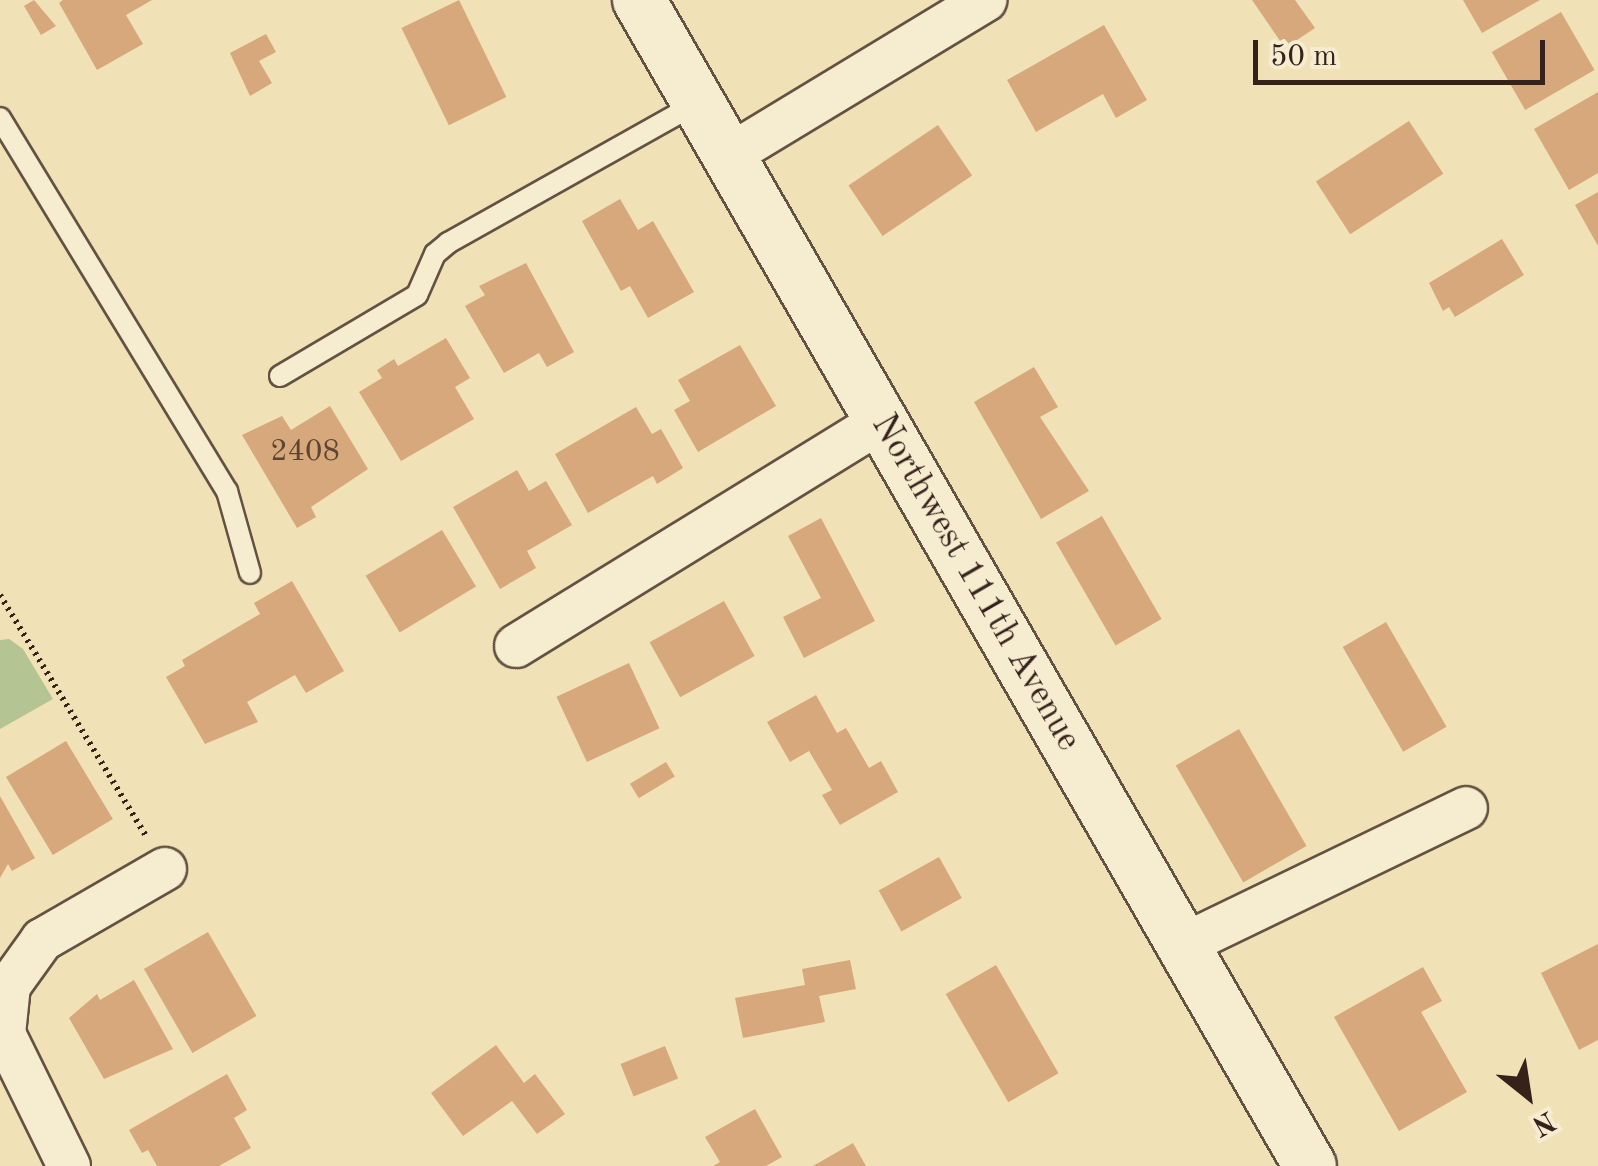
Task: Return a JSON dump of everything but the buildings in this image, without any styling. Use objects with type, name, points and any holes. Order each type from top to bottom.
[{"type":"street","name":"Northwest 111th Avenue","points":[[639,0],[1310,1166]]},
{"type":"street","points":[[728,156],[986,0]]},
{"type":"street","points":[[516,646],[882,421]]},
{"type":"street","points":[[1185,944],[1466,808]]},
{"type":"street","points":[[70,1166],[14,1063],[2,1007],[19,969],[42,940],[165,868]]},
{"type":"lane","points":[[280,376],[417,294],[436,254],[448,243],[698,102]]},
{"type":"lane","points":[[0,118],[227,491],[250,573]]},
{"type":"path","points":[[0,595],[165,868]]},
{"type":"path","points":[[0,614],[8,609]]},
{"type":"green space","points":[[9,639],[23,649],[53,699],[0,729],[0,640]]}]
